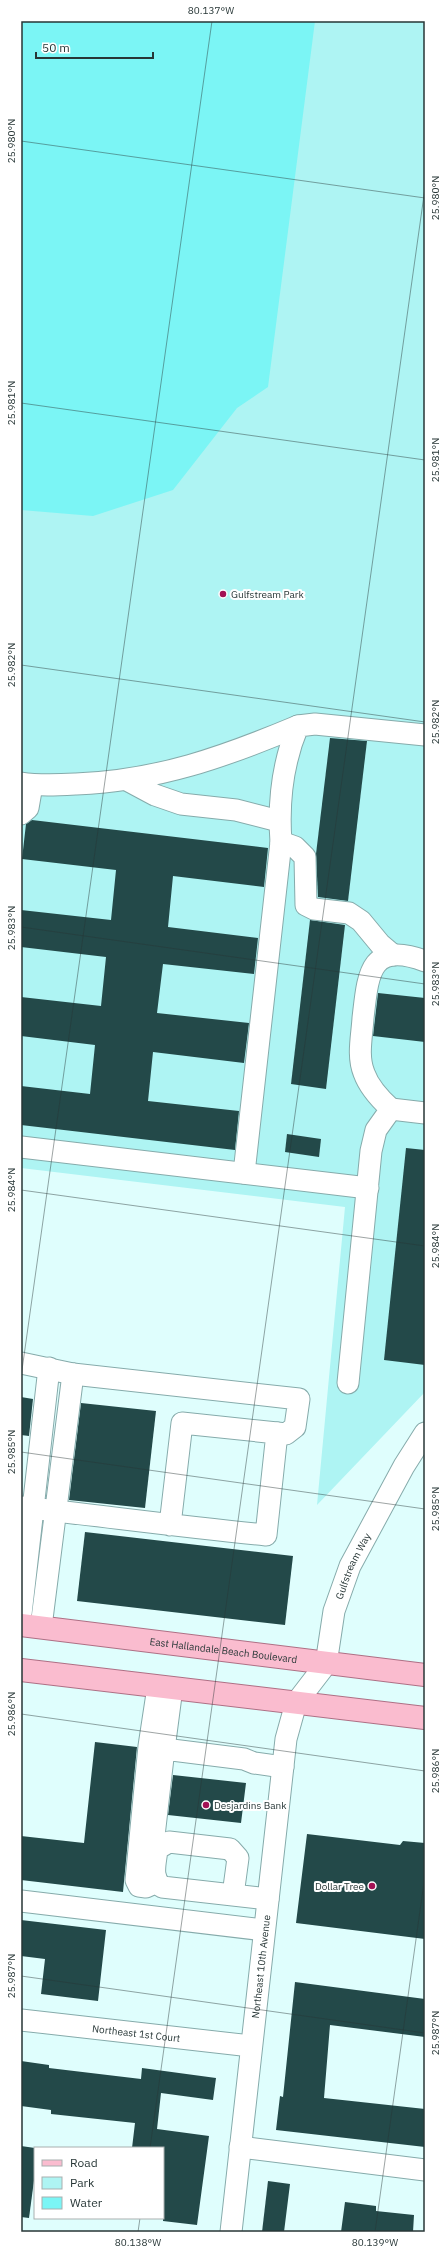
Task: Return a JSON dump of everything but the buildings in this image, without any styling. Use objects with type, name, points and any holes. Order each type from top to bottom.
[{"type":"main road","name":"East Hallandale Beach Boulevard","points":[[31,1626],[326,1664],[425,1675]]},
{"type":"main road","points":[[21,1670],[425,1718]]},
{"type":"street","points":[[21,814],[28,808],[27,784],[87,784],[127,780],[195,766],[298,726],[315,724],[425,735]]},
{"type":"street","points":[[244,1173],[281,842],[279,809],[288,752],[298,726]]},
{"type":"street","points":[[127,780],[155,795],[181,804],[236,810],[280,821]]},
{"type":"street","points":[[281,842],[296,847],[305,857],[306,905],[314,909],[349,913],[361,921],[380,944],[393,955]]},
{"type":"street","points":[[425,961],[408,955],[393,955],[382,959],[373,967],[367,979],[360,1050],[363,1072],[375,1093],[391,1110],[425,1113]]},
{"type":"street","points":[[348,1383],[371,1151],[376,1130],[391,1110]]},
{"type":"street","points":[[21,1147],[368,1188]]},
{"type":"street","points":[[21,1363],[73,1374],[299,1399],[295,1427],[286,1434],[182,1423],[170,1525]]},
{"type":"street","points":[[21,1614],[27,1508],[49,1368]]},
{"type":"street","points":[[31,1626],[57,1510],[73,1374]]},
{"type":"street","points":[[27,1508],[57,1510],[170,1525],[266,1535],[277,1433]]},
{"type":"street","name":"Gulfstream Way","points":[[296,1703],[326,1664],[334,1611],[350,1566],[404,1466],[425,1433]]},
{"type":"street","points":[[157,1882],[146,1887],[139,1886],[136,1880],[165,1687]]},
{"type":"street","name":"Northeast 10th Avenue","points":[[230,2232],[286,1739],[296,1703]]},
{"type":"street","points":[[157,1747],[244,1759],[254,1763],[283,1767]]},
{"type":"street","points":[[157,1747],[154,1836],[157,1849],[154,1876],[157,1882],[162,1886],[268,1899]]},
{"type":"street","points":[[157,1849],[169,1842],[230,1849],[238,1858],[233,1895]]},
{"type":"street","points":[[21,1901],[264,1930]]},
{"type":"street","name":"Northeast 1st Court","points":[[21,2020],[251,2046]]},
{"type":"street","points":[[240,2147],[425,2170]]},
{"type":"green space","name":"Gulfstream Park","points":[[21,21],[425,21],[425,1392],[317,1505],[345,1207],[21,1168]]},
{"type":"water","points":[[21,21],[315,21],[268,387],[237,408],[173,490],[93,516],[21,510]]},
{"type":"place","name":"Gulfstream Park","points":[[223,594]]},
{"type":"place","name":"Desjardins Bank","points":[[206,1805]]},
{"type":"place","name":"Dollar Tree","points":[[372,1886]]}]
